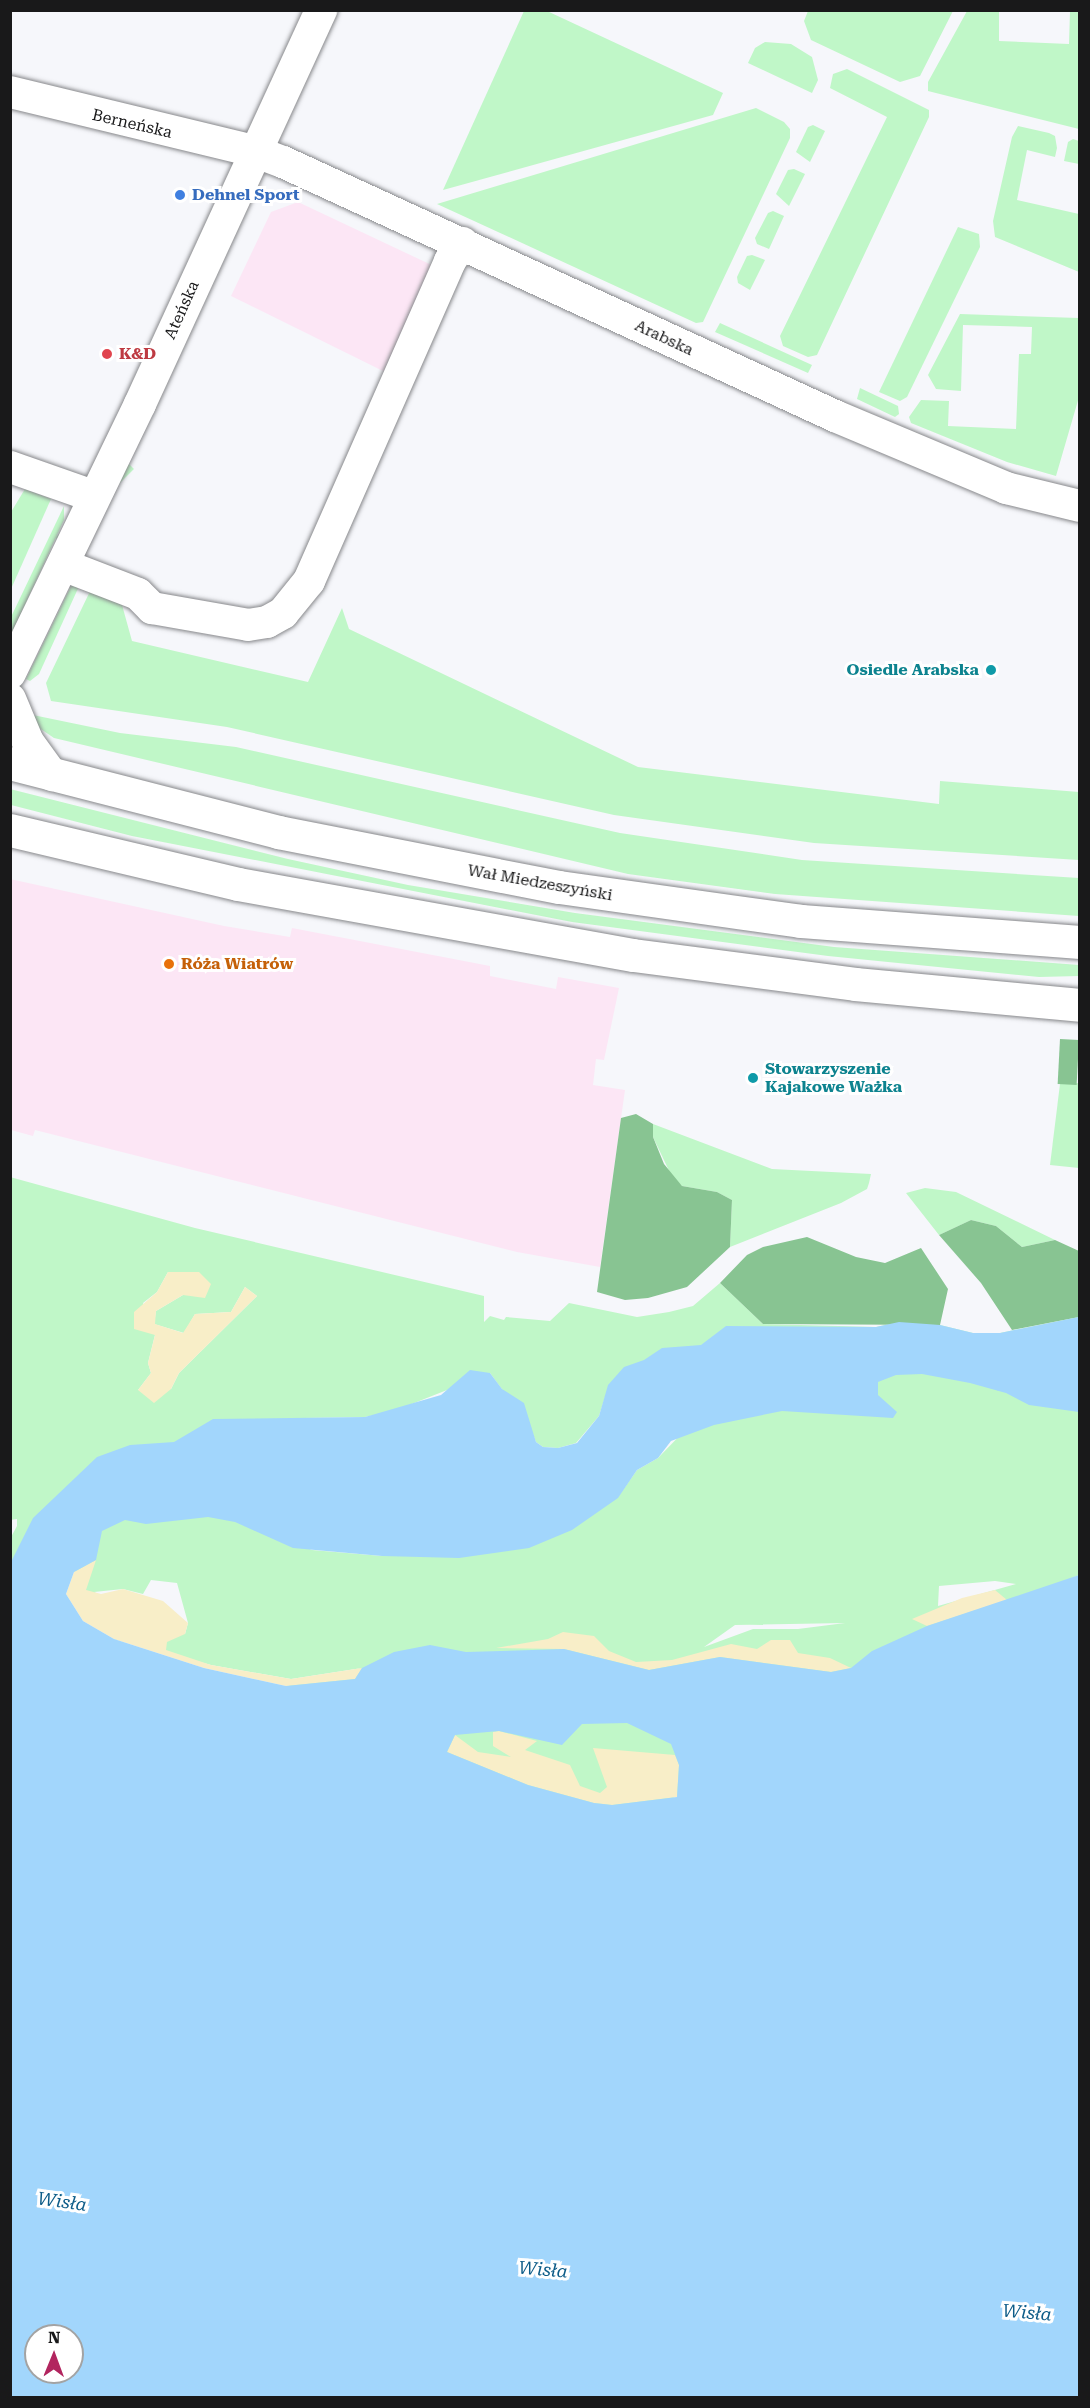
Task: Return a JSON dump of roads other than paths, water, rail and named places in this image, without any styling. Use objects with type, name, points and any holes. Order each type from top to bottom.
[{"type":"main road","name":"Wał Miedzeszyński","points":[[10,764],[338,846],[571,889],[801,921],[1080,942]]},
{"type":"main road","points":[[10,830],[238,884],[610,952],[855,984],[1080,1005]]},
{"type":"street","name":"Ateńska","points":[[10,673],[93,496],[140,404],[321,10]]},
{"type":"street","name":"Berneńska","points":[[10,92],[254,152]]},
{"type":"street","name":"Arabska","points":[[254,152],[462,243],[835,416],[1006,488],[1080,506]]},
{"type":"street","points":[[63,564],[138,594],[152,608],[248,625],[267,622],[283,613],[309,581],[450,261],[462,243]]},
{"type":"street","points":[[10,467],[93,496]]},
{"type":"street","points":[[10,699],[28,742],[52,775]]},
{"type":"water","name":"Wisła","points":[[1079,1317],[1079,1412],[1029,1405],[1006,1393],[970,1383],[922,1374],[896,1375],[878,1382],[878,1395],[897,1412],[893,1418],[782,1411],[714,1425],[671,1441],[658,1458],[637,1470],[618,1498],[572,1530],[529,1548],[459,1558],[382,1556],[293,1548],[235,1522],[208,1517],[146,1524],[125,1520],[102,1531],[96,1560],[74,1572],[66,1594],[83,1621],[114,1639],[204,1668],[286,1686],[355,1679],[362,1668],[394,1652],[430,1645],[466,1652],[564,1649],[649,1670],[720,1657],[831,1672],[851,1668],[872,1651],[927,1626],[1079,1575],[1079,2397],[11,2397],[10,1564],[33,1518],[97,1457],[130,1445],[174,1442],[213,1419],[365,1417],[441,1395],[470,1370],[490,1373],[502,1389],[524,1403],[536,1442],[543,1447],[558,1448],[577,1443],[599,1416],[608,1385],[624,1367],[644,1360],[662,1348],[701,1345],[726,1326],[876,1327],[899,1322],[940,1325],[973,1333],[1000,1333]],"holes":[[[627,1723],[671,1744],[679,1765],[677,1797],[612,1805],[594,1803],[528,1785],[447,1752],[455,1735],[499,1731],[562,1745],[582,1724]]]},
{"type":"place","name":"Dehnel Sport","points":[[180,195]]},
{"type":"place","name":"K&D","points":[[107,354]]},
{"type":"place","name":"Osiedle Arabska","points":[[991,670]]},
{"type":"place","name":"Róża Wiatrów","points":[[169,964]]},
{"type":"place","name":"Stowarzyszenie Kajakowe Ważka","points":[[753,1078]]}]
